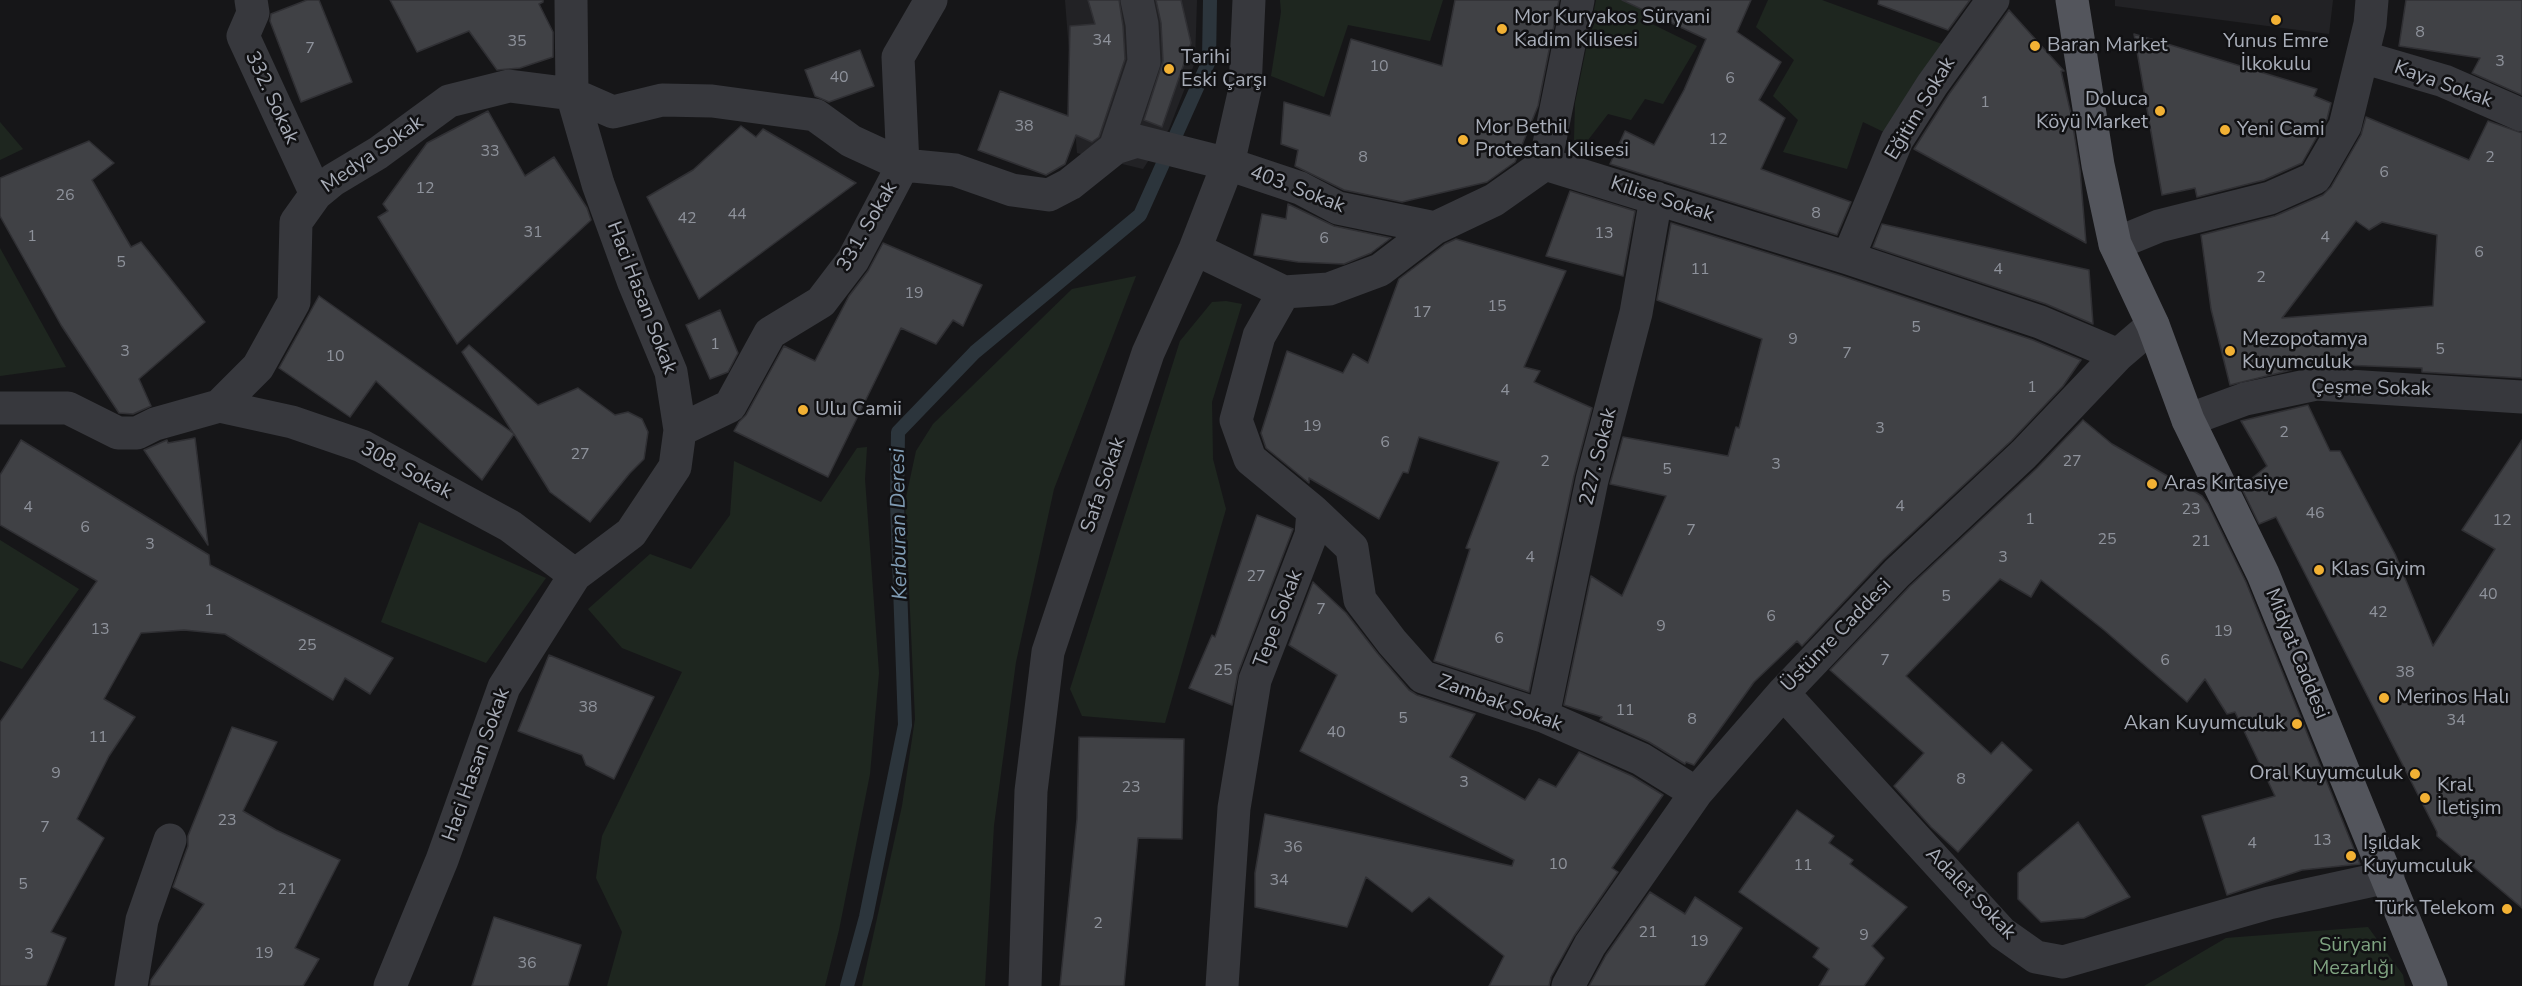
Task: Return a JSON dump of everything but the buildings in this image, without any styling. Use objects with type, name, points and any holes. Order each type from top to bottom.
[{"type":"main road","name":"Midyat Caddesi","points":[[2072,0],[2098,165],[2115,244],[2153,325],[2188,420],[2263,574],[2431,986]]},
{"type":"street","name":"332. Sokak","points":[[251,0],[253,13],[243,36],[316,194]]},
{"type":"street","name":"Haci Hasan Sokak","points":[[390,986],[442,860],[504,687],[575,575],[631,533],[675,467],[680,430],[671,372],[634,283],[598,184],[572,94],[571,0]]},
{"type":"street","points":[[903,165],[898,57],[931,0]]},
{"type":"street","points":[[1126,144],[1144,62],[1142,24],[1137,0]]},
{"type":"street","name":"Safa Sokak","points":[[1025,986],[1031,791],[1048,652],[1148,353],[1195,249],[1228,164],[1245,89],[1249,0]]},
{"type":"street","points":[[1195,249],[1284,292],[1329,289],[1380,270],[1435,228],[1494,200],[1545,164],[1558,88],[1578,0]]},
{"type":"street","name":"Eğitim Sokak","points":[[1848,258],[1898,140],[1932,85],[1993,0]]},
{"type":"street","points":[[2115,244],[2159,226],[2270,198],[2315,178],[2345,126],[2370,24],[2372,0]]},
{"type":"street","name":"Kaya Sokak","points":[[2362,57],[2444,81],[2522,115]]},
{"type":"street","name":"Medya Sokak","points":[[219,406],[258,366],[294,302],[296,222],[316,194],[333,180],[378,153],[449,101],[509,86],[572,94],[613,112],[662,100],[712,101],[815,115],[851,141],[903,165],[955,170],[1012,190],[1049,195],[1070,184],[1126,144]]},
{"type":"street","name":"403. Sokak","points":[[1126,144],[1228,164],[1300,188],[1338,208],[1435,228]]},
{"type":"street","name":"Kilise Sokak","points":[[1545,164],[1848,258],[2040,322],[2118,355]]},
{"type":"street","name":"331. Sokak","points":[[680,430],[730,406],[770,333],[821,302],[853,260],[903,165]]},
{"type":"street","name":"227. Sokak","points":[[1543,716],[1592,480],[1636,313],[1656,198]]},
{"type":"street","points":[[1284,292],[1259,336],[1236,420],[1250,459],[1312,511]]},
{"type":"street","name":"Üstünre Caddesi","points":[[1568,986],[1590,945],[1696,793],[1783,693],[1897,573],[2024,454],[2118,355],[2153,325]]},
{"type":"street","name":"Çeşme Sokak","points":[[2188,420],[2246,399],[2316,384],[2522,396]]},
{"type":"street","points":[[0,408],[68,408],[118,433],[137,433],[155,424],[219,406]]},
{"type":"street","name":"308. Sokak","points":[[219,406],[292,422],[362,446],[510,526],[575,575]]},
{"type":"street","name":"Zambak Sokak","points":[[1312,511],[1352,548],[1360,600],[1392,642],[1423,676],[1543,716],[1641,759],[1696,793]]},
{"type":"street","name":"Tepe Sokak","points":[[1222,986],[1234,808],[1255,680],[1311,535],[1312,511]]},
{"type":"street","name":"Adalet Sokak","points":[[1783,693],[2002,933],[2036,957],[2063,962],[2269,903],[2388,877]]},
{"type":"street","points":[[131,986],[142,920],[170,840]]},
{"type":"shaded area","points":[[1065,0],[1197,0],[1195,62],[1169,129],[1143,169],[1077,153]]},
{"type":"shaded area","name":"Yunus Emre İlkokulu","points":[[2115,0],[2333,0],[2329,34],[2115,6]]},
{"type":"green space","points":[[1280,0],[1443,0],[1430,41],[1348,25],[1324,97],[1271,76],[1281,12]]},
{"type":"green space","points":[[1596,0],[1636,0],[1656,14],[1650,23],[1697,46],[1663,104],[1645,99],[1631,120],[1608,114],[1585,144],[1574,140],[1575,103]]},
{"type":"green space","points":[[1768,0],[1822,0],[1942,44],[1890,135],[1863,122],[1847,169],[1783,152],[1798,120],[1773,96],[1794,60],[1756,27]]},
{"type":"green space","points":[[0,122],[23,149],[0,160]]},
{"type":"green space","points":[[0,248],[66,367],[0,376]]},
{"type":"green space","points":[[1136,276],[1054,489],[1016,662],[994,825],[985,986],[862,986],[902,806],[915,719],[905,502],[916,451],[933,424],[1072,289]]},
{"type":"green space","points":[[1226,301],[1242,304],[1212,402],[1213,459],[1226,509],[1165,723],[1082,716],[1070,689],[1180,341],[1212,302]]},
{"type":"green space","points":[[867,447],[865,479],[879,673],[870,774],[839,930],[825,986],[607,986],[622,932],[596,878],[602,836],[682,672],[622,648],[588,609],[650,554],[691,569],[730,515],[734,461],[821,502],[857,448]]},
{"type":"green space","points":[[419,522],[546,578],[486,663],[381,622]]},
{"type":"green space","points":[[0,540],[79,589],[22,669],[0,661]]},
{"type":"green space","name":"Süryani Mezarlığı","points":[[2368,927],[2403,975],[2405,986],[2144,986],[2226,938]]},
{"type":"waterway","name":"Kerburan Deresi","points":[[847,986],[866,917],[905,725],[897,503],[898,432],[975,352],[1140,215],[1209,61],[1210,0]]},
{"type":"place","name":"Yunus Emre İlkokulu","points":[[2276,20]]},
{"type":"place","name":"Mor Kuryakos Süryani Kadim Kilisesi","points":[[1502,29]]},
{"type":"place","name":"Baran Market","points":[[2035,46]]},
{"type":"place","name":"Tarihi Eski Çarşı","points":[[1169,69]]},
{"type":"place","name":"Doluca Köyü Market","points":[[2160,111]]},
{"type":"place","name":"Yeni Cami","points":[[2225,130]]},
{"type":"place","name":"Mor Bethil Protestan Kilisesi","points":[[1463,140]]},
{"type":"place","name":"Mezopotamya Kuyumculuk","points":[[2230,351]]},
{"type":"place","name":"Ulu Camii","points":[[803,410]]},
{"type":"place","name":"Aras Kırtasiye","points":[[2152,484]]},
{"type":"place","name":"Klas Giyim","points":[[2319,570]]},
{"type":"place","name":"Merinos Halı","points":[[2384,698]]},
{"type":"place","name":"Akan Kuyumculuk","points":[[2297,724]]},
{"type":"place","name":"Oral Kuyumculuk","points":[[2415,774]]},
{"type":"place","name":"Kral İletişim","points":[[2425,798]]},
{"type":"place","name":"Işıldak Kuyumculuk","points":[[2351,856]]},
{"type":"place","name":"Türk Telekom","points":[[2507,909]]}]
